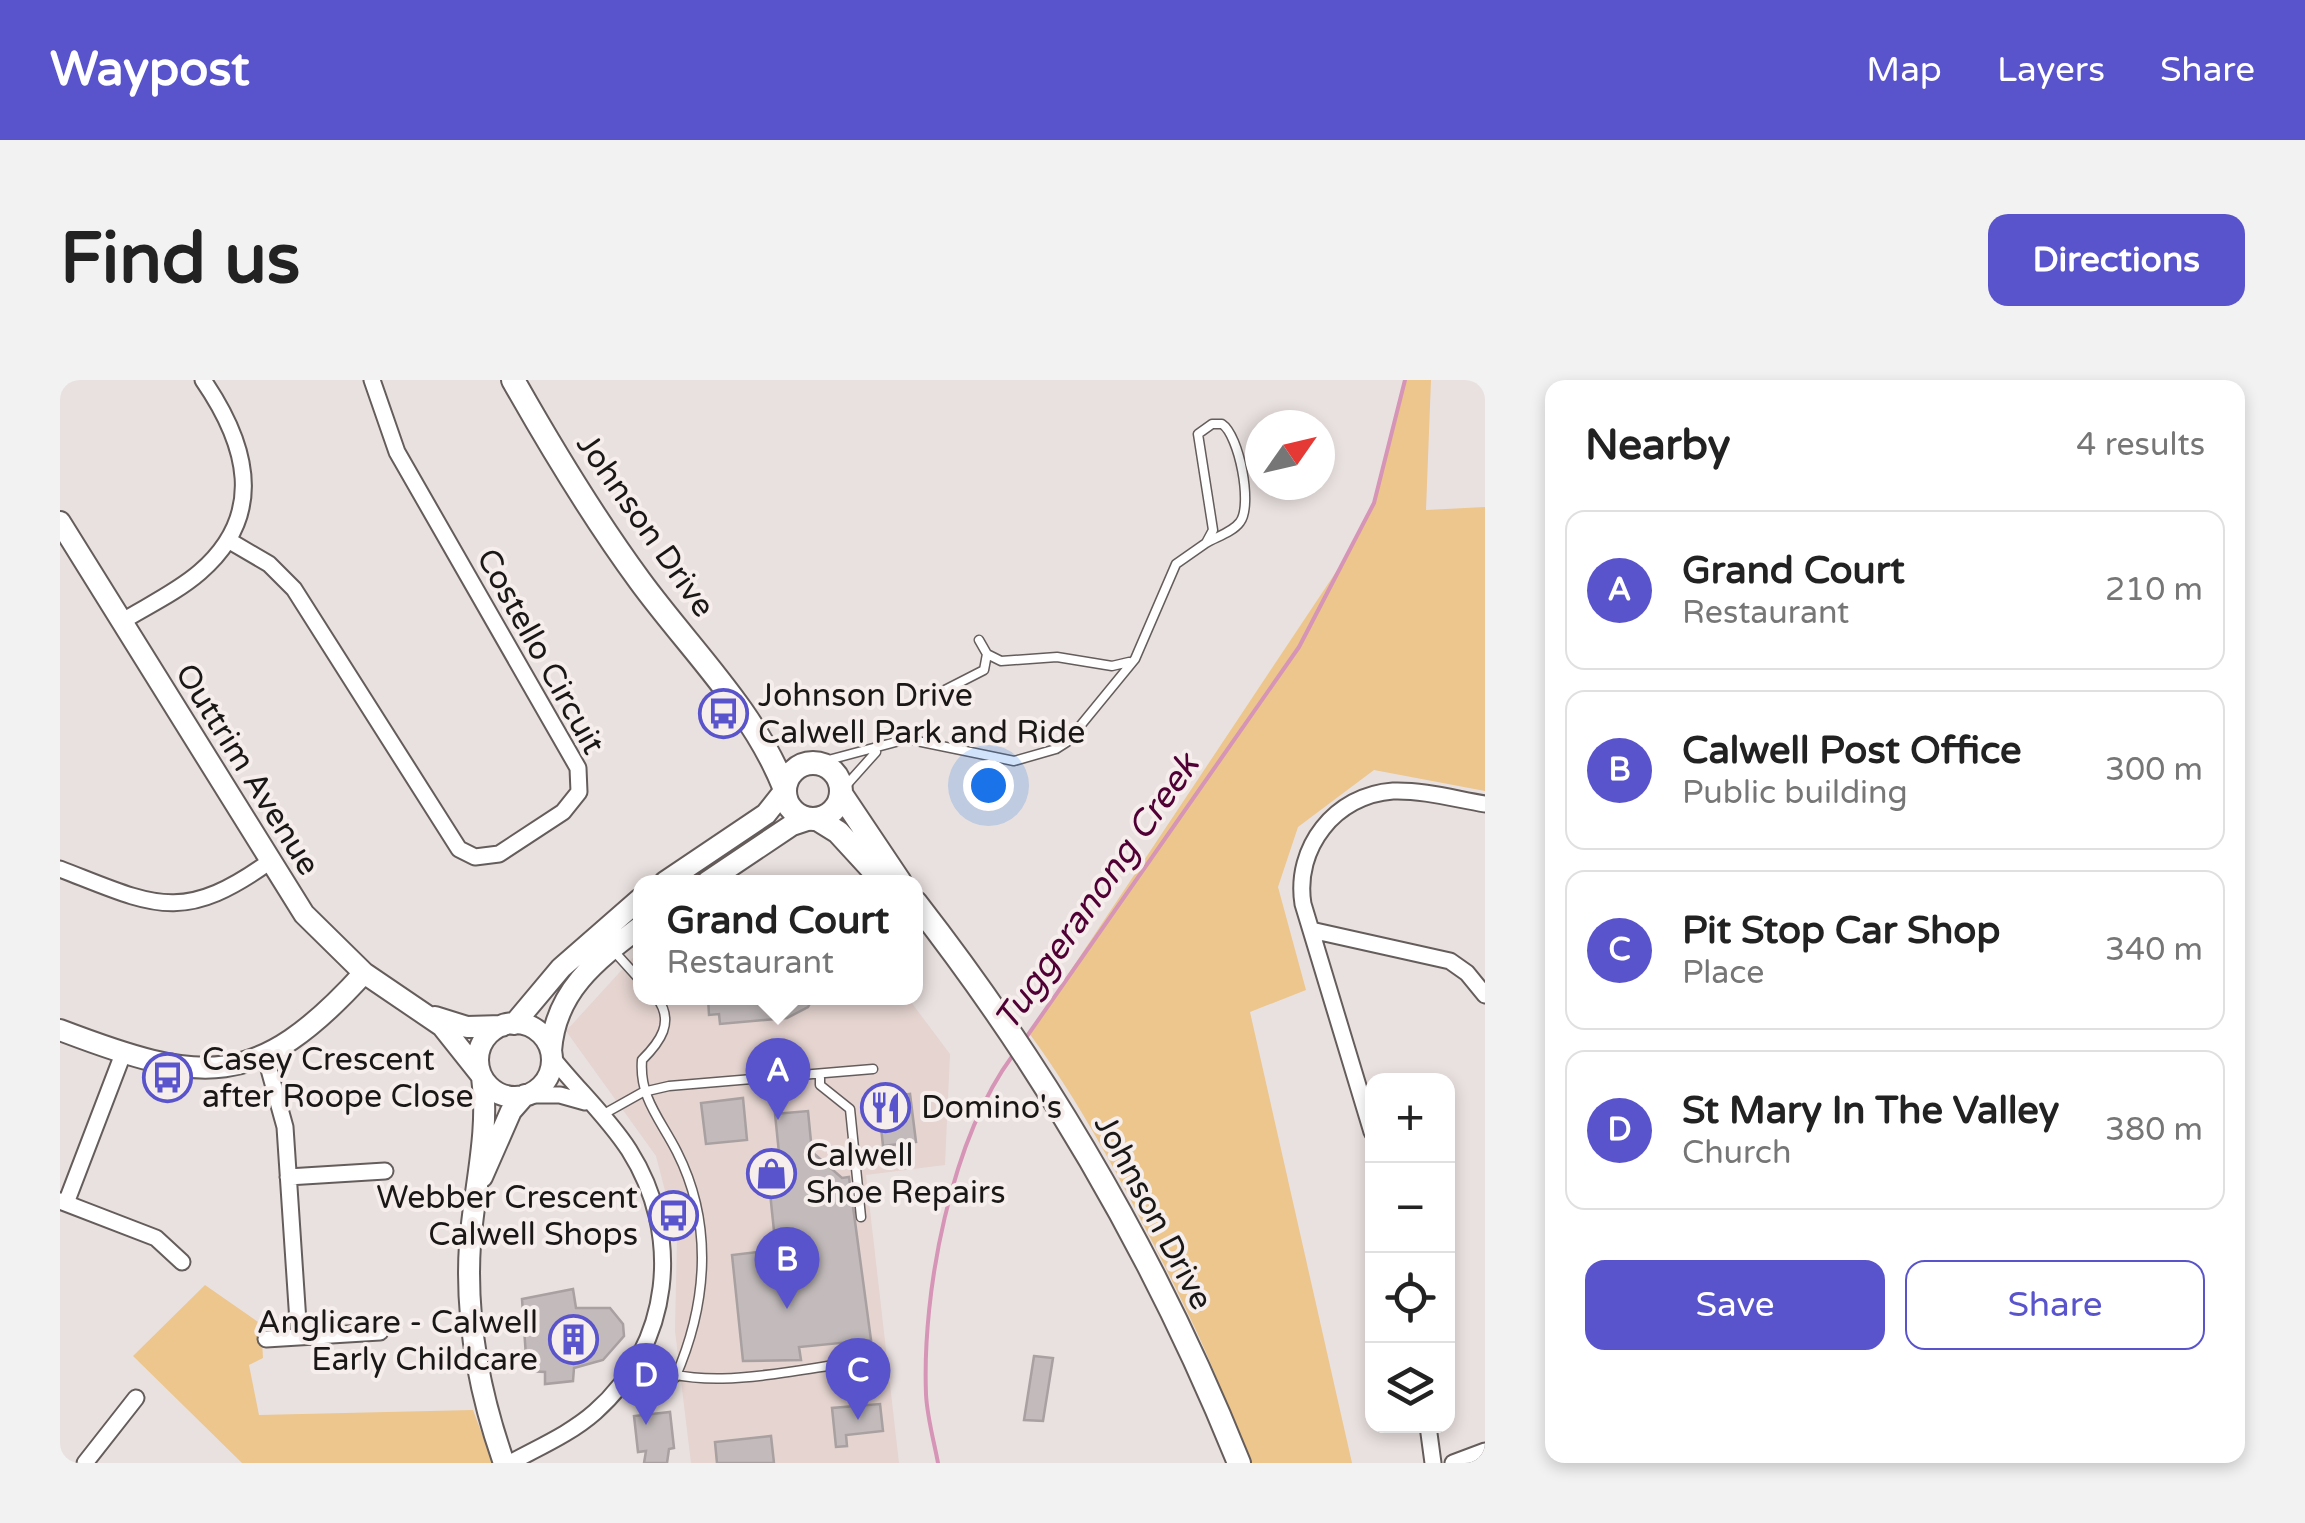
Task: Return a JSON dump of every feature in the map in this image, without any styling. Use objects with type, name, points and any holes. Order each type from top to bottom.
[{"type":"main road","name":"Johnson Drive","points":[[513,380],[591,510],[773,758],[784,788]]},
{"type":"main road","name":"Johnson Drive","points":[[734,700],[788,752],[815,762]]},
{"type":"main road","points":[[878,875],[838,832],[790,807],[784,788],[792,771],[815,762],[836,774],[841,792],[895,875]]},
{"type":"main road","points":[[813,819],[830,813],[841,792]]},
{"type":"main road","name":"Johnson Drive","points":[[923,912],[1032,1064],[1151,1270],[1239,1463]]},
{"type":"main road","name":"Johnson Drive","points":[[923,923],[954,956]]},
{"type":"street","points":[[121,622],[196,576],[228,540],[242,505],[242,455],[235,430],[203,380]]},
{"type":"street","name":"Costello Circuit","points":[[228,540],[269,564],[294,589],[459,849],[475,857],[499,854],[573,804],[580,786],[578,768],[396,452],[372,380]]},
{"type":"street","name":"Outtrim Avenue","points":[[60,522],[304,914],[359,970],[442,1026],[482,1076]]},
{"type":"street","points":[[674,875],[766,814],[784,788]]},
{"type":"street","points":[[1365,1109],[1311,930],[1300,885],[1302,865],[1316,836],[1349,805],[1391,791],[1485,804]]},
{"type":"street","points":[[717,875],[792,825],[813,819]]},
{"type":"street","points":[[60,869],[132,897],[168,905],[218,896],[269,862]]},
{"type":"street","points":[[508,1025],[540,1034],[589,1104],[630,1152],[652,1194],[660,1224],[662,1293],[637,1362],[596,1412],[507,1463],[489,1418],[473,1345],[470,1246],[486,1106],[480,1050],[488,1036],[508,1025],[560,968],[633,904]]},
{"type":"street","points":[[1311,930],[1450,962],[1467,973],[1485,995]]},
{"type":"street","points":[[478,1186],[511,1112],[546,1080],[555,1014],[575,986],[633,932]]},
{"type":"street","points":[[60,1030],[164,1066],[193,1070],[237,1064],[295,1037],[327,1008],[334,1007],[359,970]]},
{"type":"street","name":"Outtrim Avenue","points":[[424,1012],[467,1027],[508,1025]]},
{"type":"street","points":[[123,1054],[63,1202],[156,1238],[182,1262]]},
{"type":"street","points":[[265,1054],[282,1108],[298,1337]]},
{"type":"street","points":[[482,1076],[498,1093],[560,1094],[589,1104]]},
{"type":"street","points":[[288,1177],[386,1171]]},
{"type":"street","points":[[266,1339],[380,1332]]},
{"type":"street","points":[[85,1463],[136,1398]]},
{"type":"street","points":[[1429,1433],[1433,1463]]},
{"type":"street","points":[[1454,1463],[1485,1450]]},
{"type":"lane","points":[[815,762],[922,739],[1014,760],[1033,759],[1068,742],[1135,658],[1176,564],[1240,523],[1246,510],[1238,446],[1222,424],[1212,424],[1198,434],[1214,516],[1206,544]]},
{"type":"lane","points":[[978,640],[987,654],[1001,661]]},
{"type":"lane","points":[[984,670],[987,654]]},
{"type":"lane","points":[[941,692],[1001,661],[1057,657],[1112,666],[1135,658]]},
{"type":"lane","points":[[841,792],[879,749]]},
{"type":"lane","points":[[612,949],[633,972]]},
{"type":"lane","points":[[660,1005],[664,1013],[663,1036],[642,1060],[643,1092],[684,1166],[701,1239],[702,1298],[675,1378]]},
{"type":"lane","points":[[602,1115],[643,1092],[873,1070]]},
{"type":"lane","points":[[820,1074],[820,1085],[850,1109],[861,1216]]},
{"type":"lane","points":[[637,1362],[675,1378],[862,1361]]},
{"type":"shaded area","points":[[1405,380],[1431,380],[1426,510],[1485,507],[1485,791],[1374,770],[1298,827],[1278,887],[1306,990],[1250,1012],[1352,1463],[1245,1463],[1218,1381],[1170,1277],[1098,1139],[1029,1033],[1344,560],[1374,503]]},
{"type":"shaded area","points":[[633,958],[633,1005],[913,1005],[950,1054],[945,1165],[866,1175],[899,1463],[691,1463],[675,1331],[677,1237],[656,1156],[566,1031]]},
{"type":"shaded area","points":[[205,1285],[261,1324],[263,1358],[249,1365],[259,1415],[473,1410],[493,1463],[242,1463],[133,1356]]},
{"type":"building","points":[[708,1005],[809,1005],[787,1018],[720,1024],[719,1014],[709,1015]]},
{"type":"building","points":[[910,1094],[916,1142],[883,1146],[878,1098]]},
{"type":"building","points":[[743,1098],[747,1140],[706,1144],[701,1103]]},
{"type":"building","points":[[808,1111],[812,1152],[842,1178],[849,1177],[871,1340],[799,1347],[801,1360],[743,1361],[732,1255],[776,1250],[767,1164],[780,1163],[775,1114]]},
{"type":"building","name":"Anglicare - Calwell Early Childcare","points":[[573,1289],[576,1308],[610,1308],[623,1324],[624,1336],[603,1360],[574,1368],[573,1381],[545,1384],[545,1372],[527,1371],[522,1299]]},
{"type":"building","points":[[1034,1356],[1053,1358],[1043,1421],[1024,1420]]},
{"type":"building","points":[[880,1404],[883,1431],[846,1435],[847,1446],[836,1447],[832,1408]]},
{"type":"building","points":[[670,1412],[674,1448],[669,1449],[667,1463],[644,1463],[646,1451],[638,1452],[634,1416]]},
{"type":"building","points":[[771,1436],[774,1463],[717,1463],[715,1442]]},
{"type":"waterway","name":"Tuggeranong Creek","points":[[1025,1039],[1299,647],[1374,503],[1405,380]]},
{"type":"waterway","name":"Tuggeranong Creek","points":[[938,1463],[926,1394],[935,1264],[957,1172],[973,1129],[991,1089],[1013,1055]]},
{"type":"place","name":"Johnson Drive Calwell Park and Ride","points":[[723,713]]},
{"type":"place","name":"Casey Crescent after Roope Close","points":[[167,1077]]},
{"type":"place","name":"Domino's","points":[[886,1107]]},
{"type":"place","name":"Grand Court","points":[[778,1120]]},
{"type":"place","name":"Calwell Shoe Repairs","points":[[771,1173]]},
{"type":"place","name":"Webber Crescent Calwell Shops","points":[[673,1215]]},
{"type":"place","name":"Calwell Post Office","points":[[787,1309]]},
{"type":"place","name":"Anglicare - Calwell Early Childcare","points":[[573,1340]]},
{"type":"place","name":"Pit Stop Car Shop","points":[[858,1420]]},
{"type":"place","name":"St Mary In The Valley","points":[[646,1425]]}]
